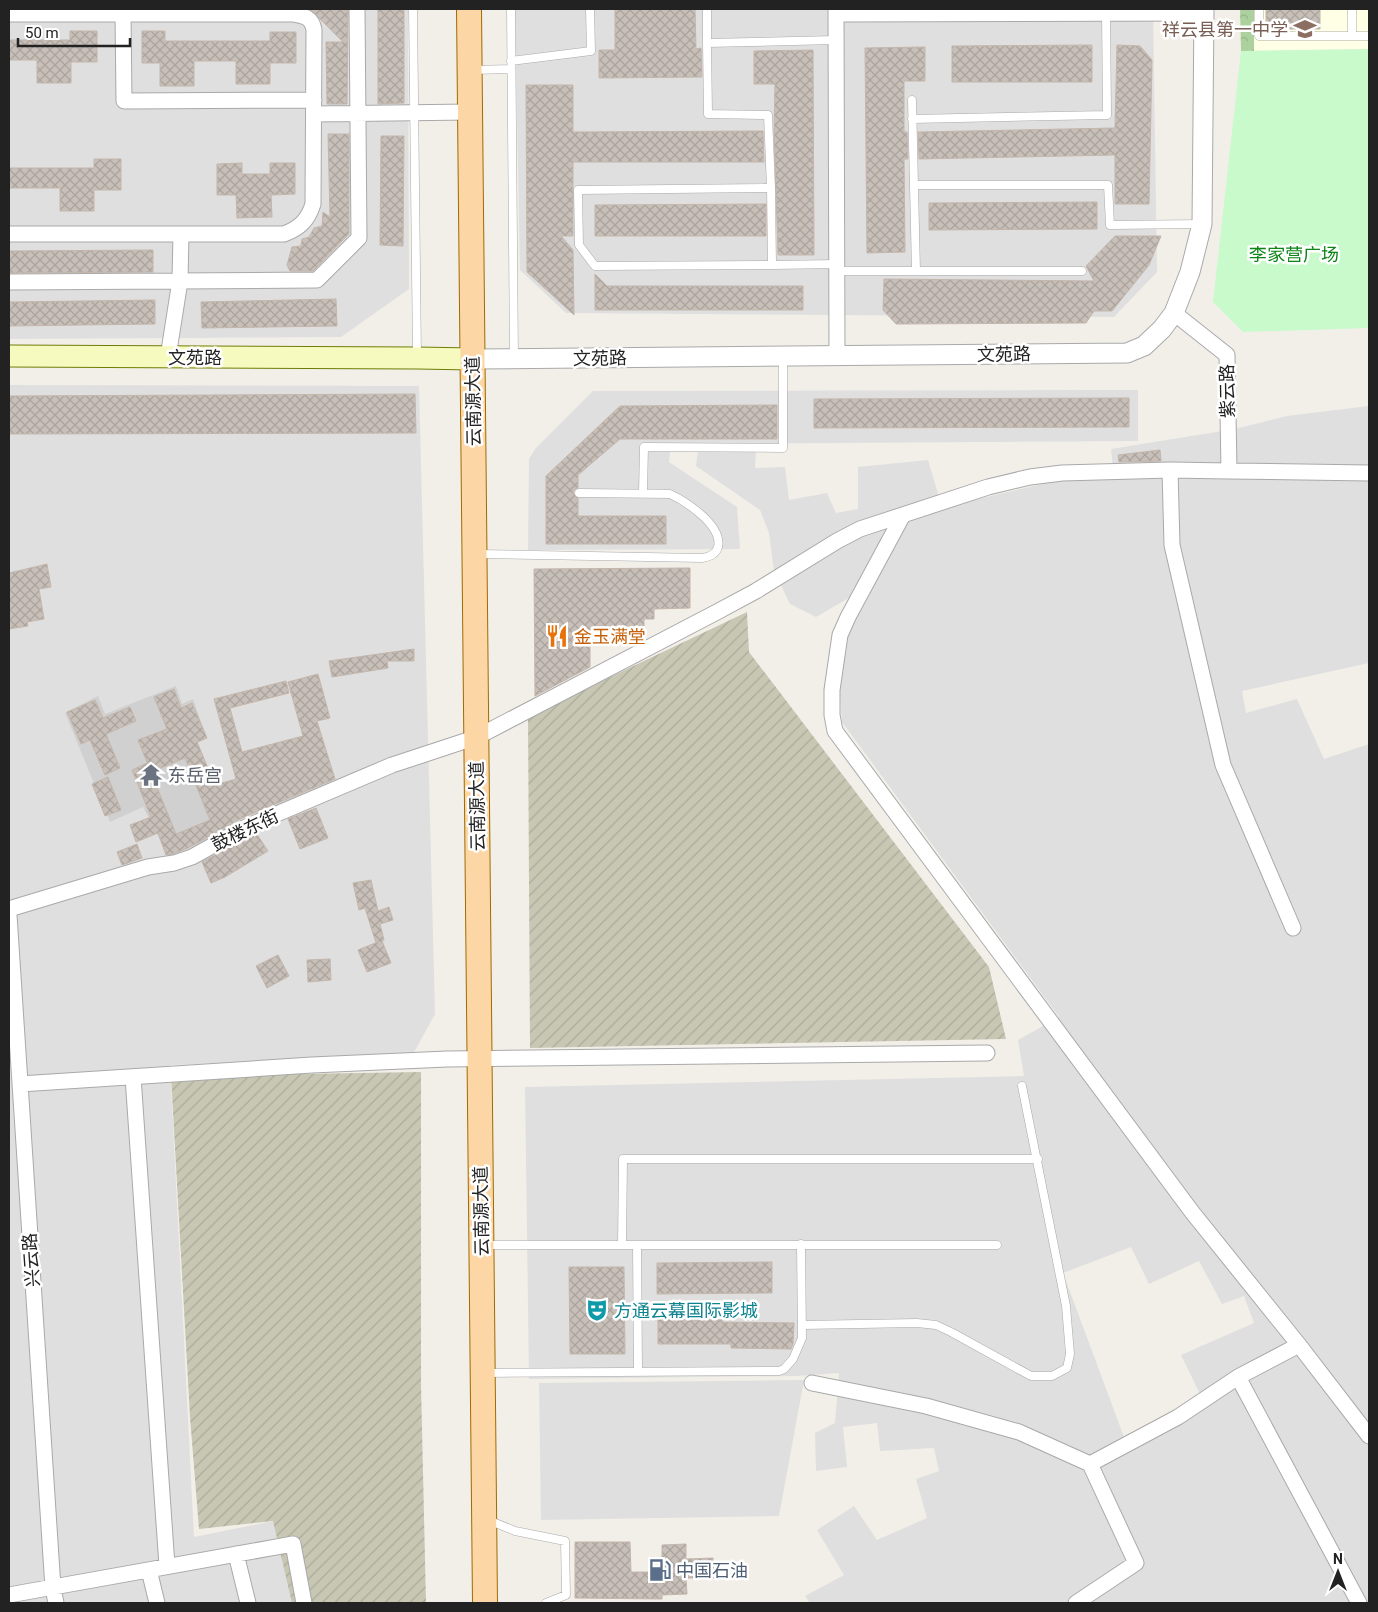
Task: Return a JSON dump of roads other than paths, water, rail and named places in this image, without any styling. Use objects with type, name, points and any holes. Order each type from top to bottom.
[{"type":"main road","name":"云南源大道","points":[[469,9],[485,1603]]},
{"type":"main road","name":"文苑路","points":[[9,356],[417,358],[473,360]]},
{"type":"street","points":[[9,282],[317,280],[359,238],[357,9]]},
{"type":"street","points":[[837,356],[836,11],[1204,11],[1202,224],[1190,272],[1174,313]]},
{"type":"street","points":[[9,14],[293,14],[309,19],[313,23],[314,30],[313,204],[310,216],[294,230],[284,234],[9,234]]},
{"type":"street","points":[[123,14],[124,101],[314,107],[358,114],[470,112]]},
{"type":"street","points":[[168,357],[180,281],[181,234]]},
{"type":"street","name":"文苑路","points":[[473,360],[1126,353],[1144,346],[1162,329],[1174,313]]},
{"type":"street","name":"紫云路","points":[[1174,313],[1227,355],[1229,471]]},
{"type":"street","points":[[1170,470],[1172,545],[1223,765],[1293,928]]},
{"type":"street","points":[[1369,473],[1170,470],[1062,473],[1030,477],[988,486],[903,515],[840,635],[832,690],[832,715],[835,731],[1192,1212],[1369,1436]]},
{"type":"street","name":"鼓楼东街","points":[[9,909],[148,867],[192,857],[246,827],[392,765],[477,737],[756,591],[860,529],[903,515]]},
{"type":"street","name":"兴云路","points":[[9,916],[53,1588],[56,1603]]},
{"type":"street","points":[[20,1084],[321,1065],[480,1059],[987,1053]]},
{"type":"street","points":[[133,1077],[167,1566]]},
{"type":"street","points":[[1090,1464],[1178,1417],[1238,1377],[1299,1345]]},
{"type":"street","points":[[1238,1377],[1359,1603]]},
{"type":"street","points":[[812,1383],[926,1406],[1019,1432],[1090,1464],[1136,1563],[1076,1603]]},
{"type":"street","points":[[9,1595],[293,1544],[304,1603]]},
{"type":"street","points":[[236,1554],[248,1603]]},
{"type":"street","points":[[149,1570],[157,1603]]},
{"type":"lane","points":[[413,9],[417,358]]},
{"type":"lane","points":[[511,9],[514,359]]},
{"type":"lane","points":[[470,70],[511,65],[591,50],[590,9]]},
{"type":"lane","points":[[707,9],[708,114],[768,114],[772,265]]},
{"type":"lane","points":[[1259,9],[1259,36],[1369,36]]},
{"type":"lane","points":[[1352,9],[1352,36]]},
{"type":"lane","points":[[912,119],[1107,115],[1106,11]]},
{"type":"lane","points":[[707,43],[836,40]]},
{"type":"lane","points":[[912,100],[916,271]]},
{"type":"lane","points":[[914,184],[1108,184],[1110,226],[1202,224]]},
{"type":"lane","points":[[771,188],[578,190],[579,245],[595,266],[772,265],[916,271],[1082,271]]},
{"type":"lane","points":[[643,493],[644,447],[784,448],[783,356]]},
{"type":"lane","points":[[475,554],[702,558],[713,554],[717,550],[718,540],[714,529],[708,521],[670,494],[579,493]]},
{"type":"lane","points":[[802,1325],[917,1323],[936,1325],[1032,1376],[1052,1376],[1067,1368],[1070,1354],[1066,1306],[1022,1086]]},
{"type":"lane","points":[[622,1245],[623,1159],[1038,1159]]},
{"type":"lane","points":[[483,1373],[779,1371],[789,1364],[798,1351],[802,1338],[801,1244]]},
{"type":"lane","points":[[482,1245],[997,1245]]},
{"type":"lane","points":[[637,1245],[638,1372]]},
{"type":"lane","points":[[484,1518],[514,1531],[565,1541],[566,1595],[546,1603]]},
{"type":"place","name":"祥云县第一中学","points":[[1305,29]]},
{"type":"place","name":"金玉满堂","points":[[557,636]]},
{"type":"place","name":"东岳宫","points":[[151,775]]},
{"type":"place","name":"方通云幕国际影城","points":[[597,1310]]},
{"type":"place","name":"中国石油","points":[[660,1570]]},
{"type":"park label","name":"李家营广场","points":[[1294,254]]}]
